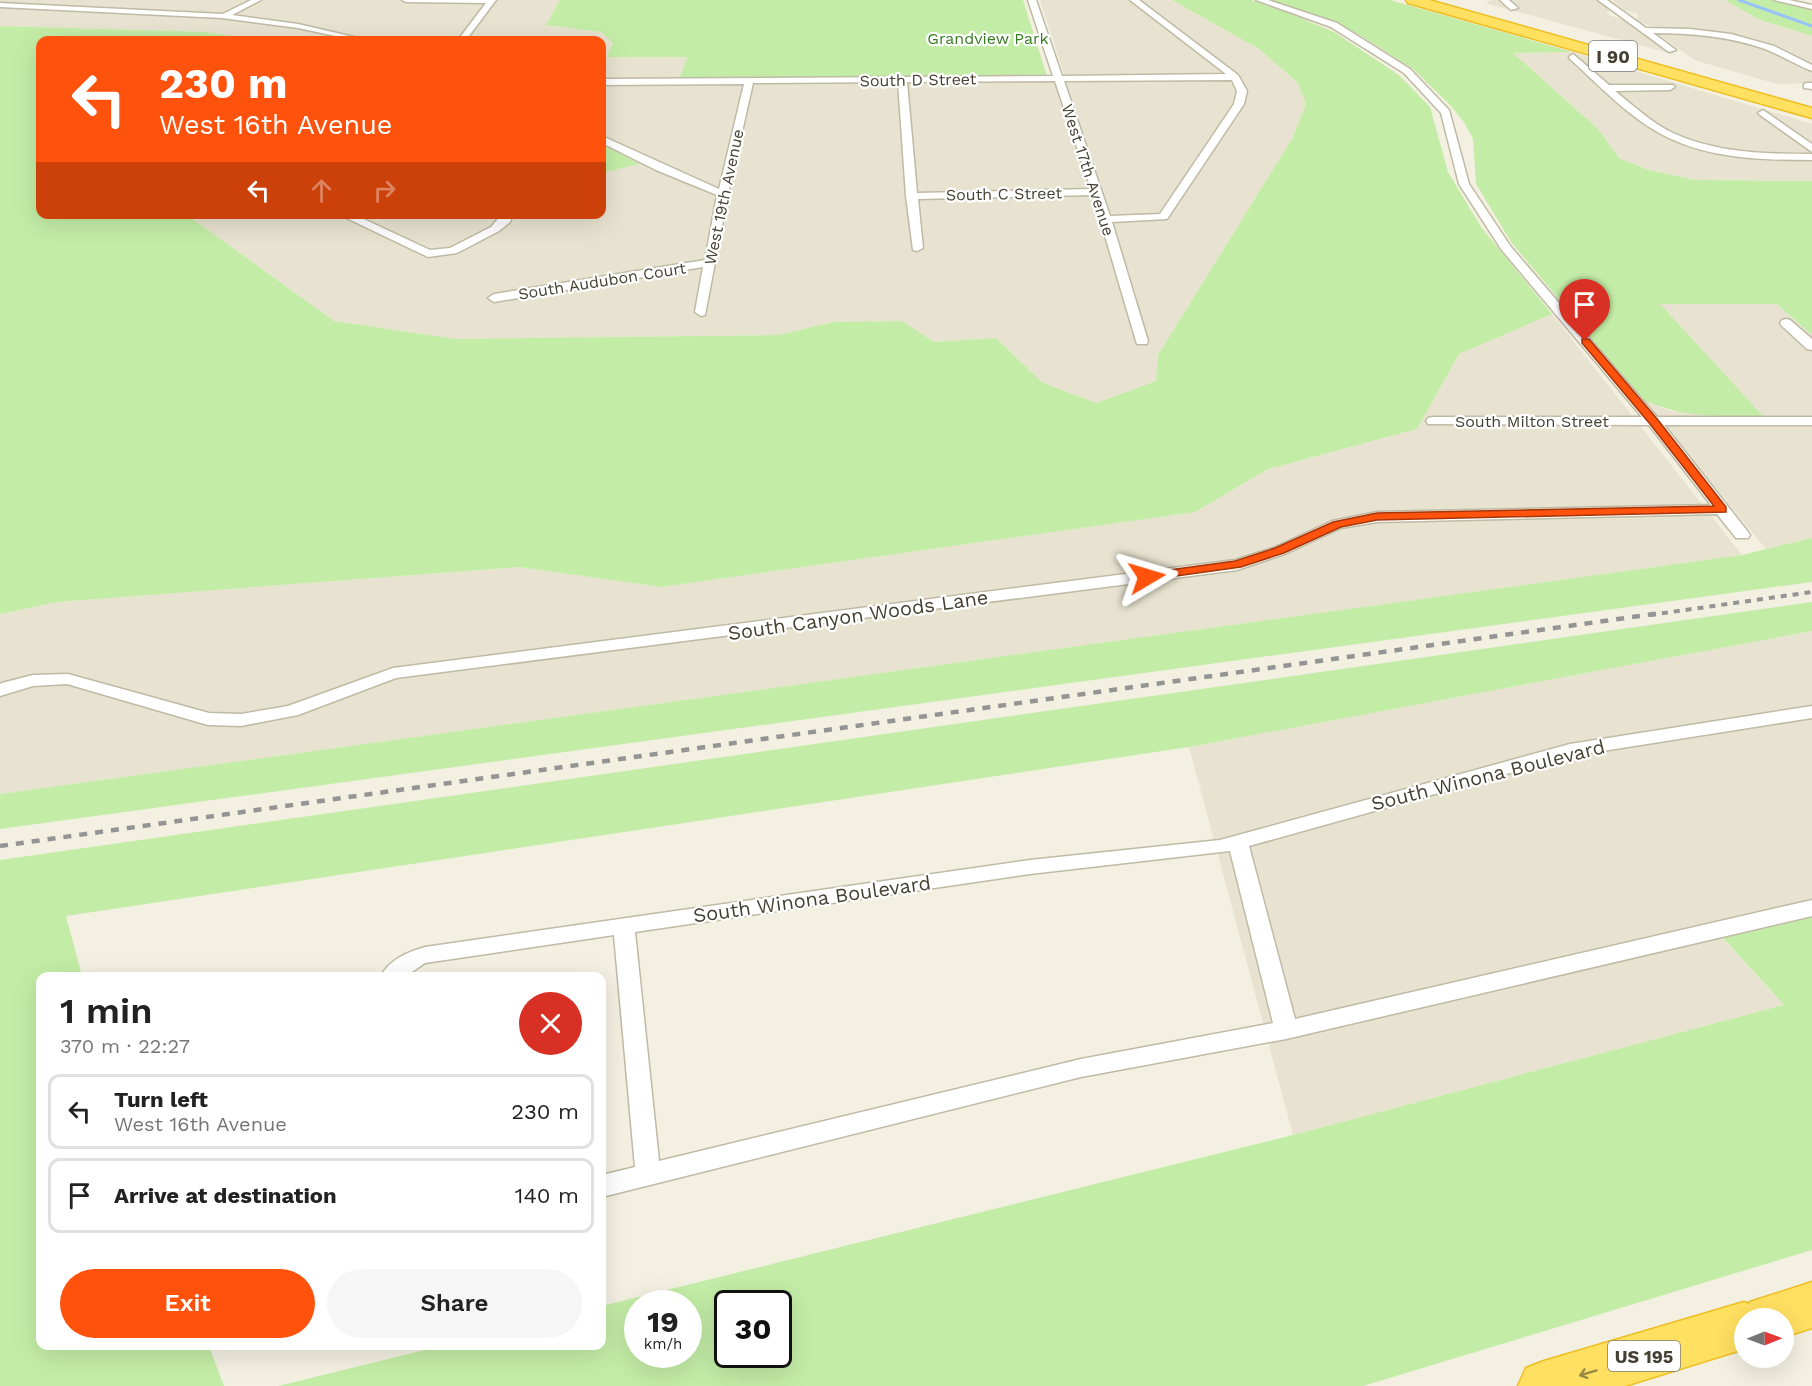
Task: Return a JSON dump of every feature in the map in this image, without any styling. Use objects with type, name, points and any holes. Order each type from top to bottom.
[{"type":"highway","name":"I 90","points":[[1413,0],[1812,113]]},
{"type":"highway","name":"I 90","points":[[1444,0],[1812,105]]},
{"type":"highway","points":[[1794,1310],[1812,1305]]},
{"type":"highway","name":"US 195","points":[[1544,1386],[1734,1329]]},
{"type":"street","points":[[12,5],[24,0]]},
{"type":"street","points":[[222,16],[257,0]]},
{"type":"street","points":[[406,0],[491,0]]},
{"type":"street","points":[[465,36],[491,0]]},
{"type":"street","name":"West 17th Avenue","points":[[1032,0],[1097,192],[1142,341]]},
{"type":"street","points":[[1105,219],[1163,217],[1239,104],[1242,91],[1235,77],[1134,0]]},
{"type":"street","points":[[1260,0],[1334,26],[1407,70],[1446,112],[1464,184],[1486,220],[1507,249],[1654,422],[1742,535]]},
{"type":"street","points":[[1504,0],[1514,8]]},
{"type":"street","points":[[1602,0],[1672,50]]},
{"type":"street","points":[[1778,0],[1812,7]]},
{"type":"street","points":[[0,5],[222,16],[298,26],[344,36]]},
{"type":"street","points":[[1644,30],[1695,31],[1738,37],[1766,45],[1812,68]]},
{"type":"street","points":[[1573,57],[1606,88],[1656,128],[1688,141],[1730,152],[1782,157],[1812,157]]},
{"type":"street","name":"South D Street","points":[[606,82],[1235,77]]},
{"type":"street","points":[[902,81],[917,248]]},
{"type":"street","name":"West 19th Avenue","points":[[701,312],[723,194],[749,82]]},
{"type":"street","points":[[1606,88],[1670,87]]},
{"type":"street","points":[[1763,113],[1812,149]]},
{"type":"street","points":[[606,142],[660,168],[723,194]]},
{"type":"street","name":"South C Street","points":[[911,196],[1097,192]]},
{"type":"street","points":[[353,219],[428,255],[453,251],[495,229],[506,219]]},
{"type":"street","name":"South Audubon Court","points":[[494,298],[709,263]]},
{"type":"street","points":[[1786,323],[1812,346]]},
{"type":"street","name":"South Milton Street","points":[[1433,421],[1812,421]]},
{"type":"street","name":"South Canyon Woods Lane","points":[[0,690],[29,679],[68,678],[208,719],[241,720],[292,711],[393,673],[1237,565],[1280,551],[1337,524],[1377,517],[1722,509]]},
{"type":"street","name":"South Winona Boulevard","points":[[397,972],[412,959],[425,955],[1030,867],[1189,851],[1238,842],[1570,750],[1812,712]]},
{"type":"street","points":[[1238,842],[1286,1030]]},
{"type":"street","points":[[606,1185],[1081,1068],[1286,1030],[1812,908]]},
{"type":"street","points":[[624,926],[648,1175]]},
{"type":"shaded area","points":[[0,0],[560,0],[547,25],[601,32],[605,36],[229,36],[207,32],[0,26]]},
{"type":"shaded area","points":[[1040,0],[1172,0],[1259,49],[1298,83],[1306,104],[1293,137],[1158,355],[1156,382],[1097,403],[1043,383],[996,338],[934,342],[902,321],[834,322],[778,335],[456,339],[334,321],[193,219],[606,219],[606,172],[638,164],[606,146],[606,37],[613,43],[607,57],[687,57],[679,84],[1066,80]]},
{"type":"shaded area","points":[[1498,0],[1510,8],[1509,1],[1512,0],[1598,0],[1613,10],[1607,12],[1609,15],[1627,21],[1676,55],[1485,3]]},
{"type":"shaded area","points":[[1612,0],[1725,0],[1760,20],[1812,36],[1812,63],[1779,46],[1753,38],[1702,30],[1649,26],[1637,20],[1638,14],[1624,10]]},
{"type":"shaded area","points":[[1664,31],[1749,40],[1812,71],[1812,83],[1777,84],[1694,60],[1658,34]]},
{"type":"shaded area","points":[[1572,52],[1812,124],[1812,181],[1695,180],[1649,170],[1619,158],[1598,129],[1513,53]]},
{"type":"shaded area","points":[[1659,304],[1777,304],[1812,335],[1812,538],[1766,549],[1643,400],[1671,411],[1762,416]]},
{"type":"shaded area","points":[[1552,314],[1742,555],[0,794],[0,614],[58,602],[519,567],[661,587],[1195,512],[1268,469],[1417,429],[1459,354]]},
{"type":"shaded area","points":[[1812,631],[1812,917],[1723,939],[1784,1005],[1293,1135],[1189,747]]},
{"type":"green space","name":"Grandview Park","points":[[560,0],[1023,0],[1047,76],[679,80],[687,57],[607,57],[613,43],[601,32],[546,25]]},
{"type":"green space","points":[[1172,0],[1251,0],[1334,32],[1399,75],[1430,107],[1448,172],[1481,227],[1552,314],[1459,354],[1417,429],[1268,469],[1195,512],[661,587],[519,567],[58,602],[0,614],[0,26],[207,32],[230,36],[36,36],[36,219],[193,219],[334,321],[456,339],[778,335],[834,322],[902,321],[934,342],[996,338],[1043,383],[1097,403],[1156,381],[1158,355],[1293,137],[1306,104],[1298,83],[1259,49]]},
{"type":"green space","points":[[1266,0],[1390,0],[1572,52],[1513,53],[1598,129],[1619,158],[1649,170],[1695,180],[1812,181],[1812,335],[1777,304],[1660,304],[1763,416],[1716,416],[1674,411],[1643,400],[1511,242],[1476,184],[1473,139],[1464,122],[1450,105],[1413,69],[1358,34],[1312,13]]},
{"type":"green space","points":[[1725,0],[1772,0],[1812,10],[1812,36],[1760,20]]},
{"type":"green space","points":[[606,146],[639,164],[606,172]]},
{"type":"green space","points":[[1812,538],[1812,582],[0,829],[0,794],[1742,555]]},
{"type":"green space","points":[[1812,602],[1812,631],[1189,747],[66,916],[81,972],[36,972],[36,1350],[210,1350],[224,1386],[0,1386],[0,860]]},
{"type":"green space","points":[[1812,917],[1812,1250],[1363,1386],[278,1386],[425,1350],[606,1350],[606,1305],[624,1301],[624,1368],[702,1368],[702,1290],[667,1290],[1293,1135],[1784,1005],[1723,938]]},
{"type":"waterway","points":[[1739,0],[1812,26]]},
{"type":"railway","points":[[1650,615],[1812,592]]},
{"type":"railway","points":[[0,846],[1661,613]]},
{"type":"route","points":[[1147,577],[1237,565],[1280,551],[1337,524],[1377,517],[1722,509],[1654,422],[1585,341]]}]
